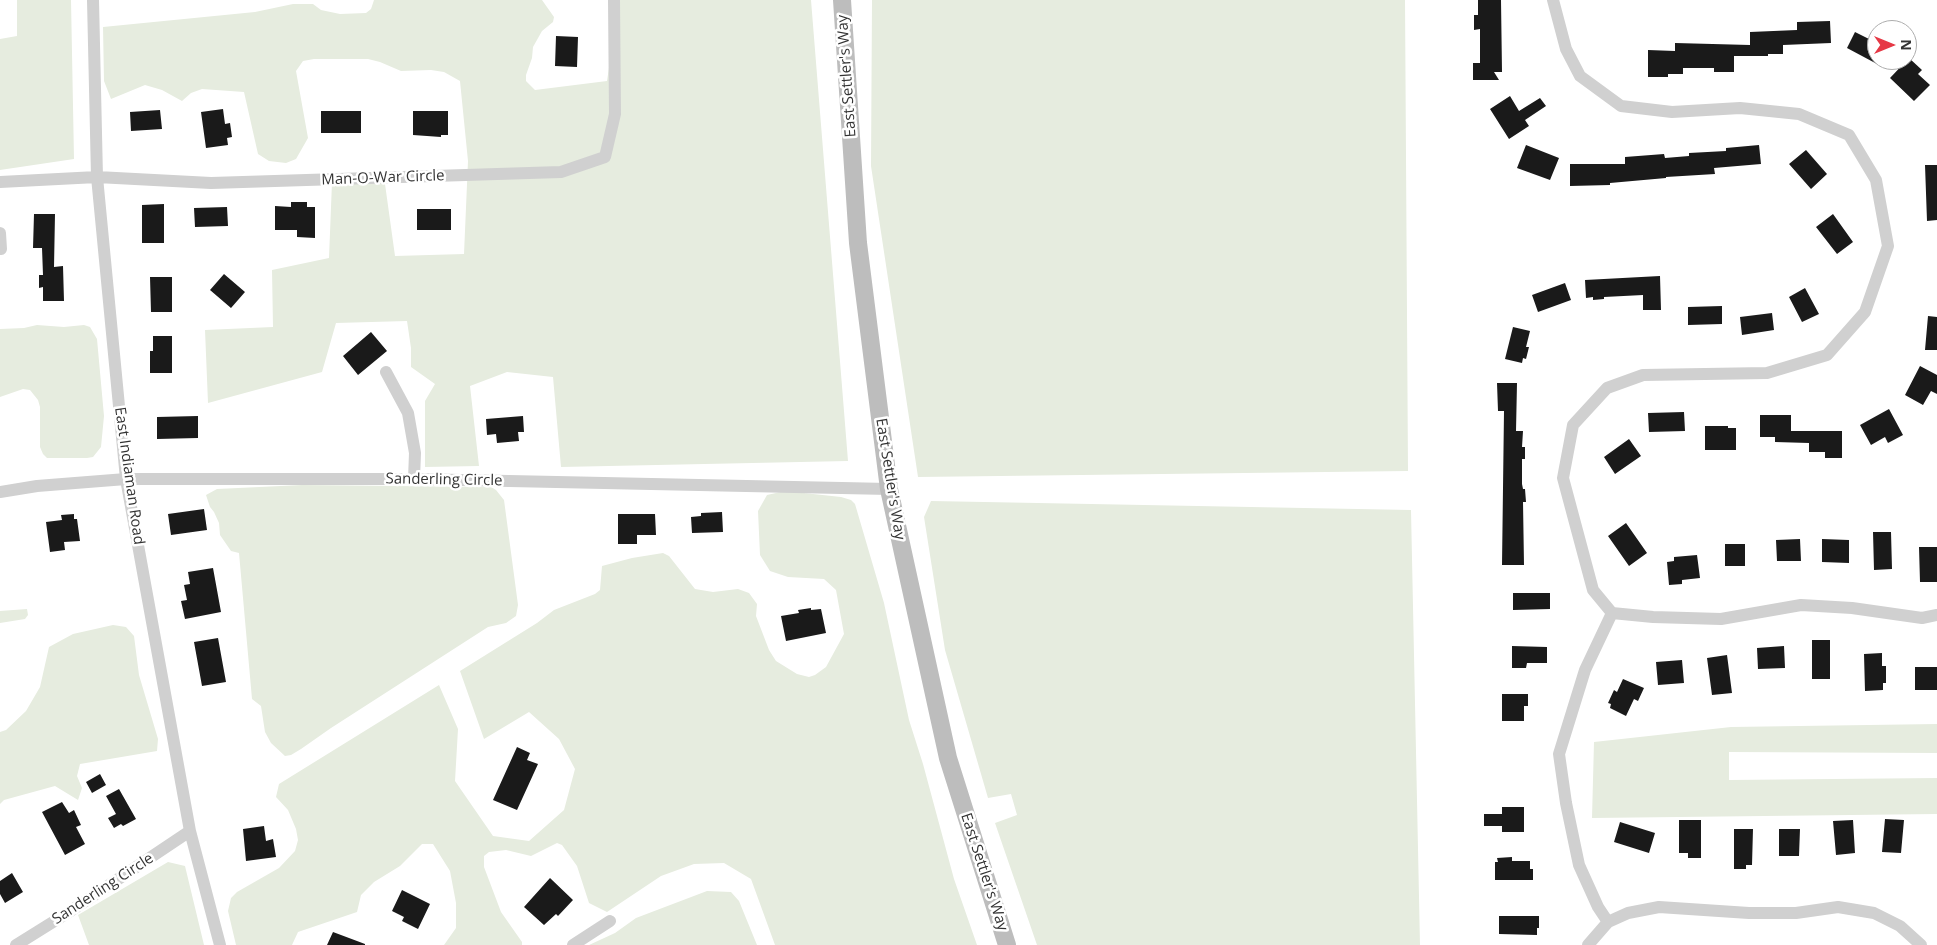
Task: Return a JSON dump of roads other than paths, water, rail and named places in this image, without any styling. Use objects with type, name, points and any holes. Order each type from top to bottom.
[{"type":"main road","name":"East Settler's Way","points":[[842,0],[858,243],[889,489],[948,758],[1007,945]]},
{"type":"street","name":"East Indiaman Road","points":[[93,0],[97,177],[126,478],[190,831],[220,945]]},
{"type":"street","name":"Man-O-War Circle","points":[[0,182],[97,177],[211,183],[561,172],[605,157],[615,114],[614,0]]},
{"type":"street","points":[[1553,0],[1566,49],[1580,76],[1621,106],[1672,112],[1740,108],[1799,114],[1849,135],[1876,180],[1888,246],[1866,312],[1827,355],[1767,373],[1643,375],[1607,388],[1573,425],[1562,478],[1592,590],[1612,613],[1653,617],[1721,619],[1801,604],[1852,608],[1922,618],[1937,615]]},
{"type":"street","points":[[0,233],[1,248]]},
{"type":"street","points":[[386,372],[408,413],[415,453],[414,479]]},
{"type":"street","name":"Sanderling Circle","points":[[0,492],[37,486],[126,478],[414,479],[889,489]]},
{"type":"street","points":[[1608,922],[1598,907],[1579,866],[1566,803],[1559,754],[1585,670],[1612,613]]},
{"type":"street","name":"Sanderling Circle","points":[[16,945],[190,831]]},
{"type":"street","points":[[1588,945],[1608,922],[1628,913],[1659,907],[1749,913],[1796,913],[1838,907],[1874,913],[1900,926],[1921,945]]},
{"type":"street","points":[[573,945],[610,921]]}]
